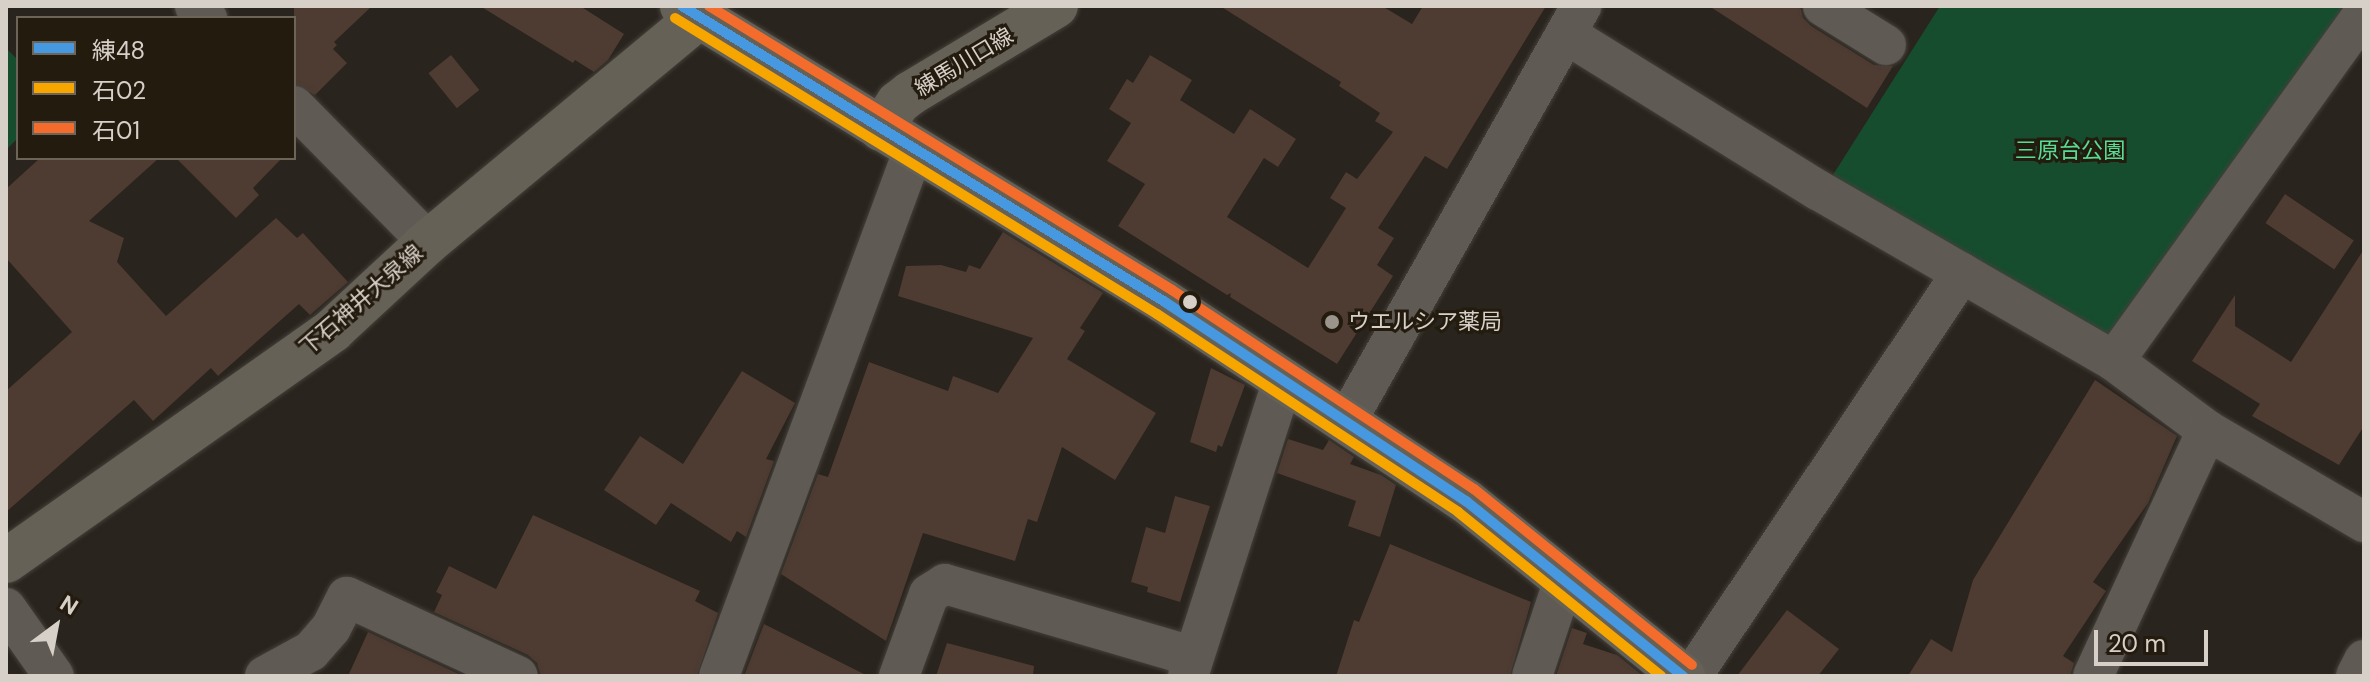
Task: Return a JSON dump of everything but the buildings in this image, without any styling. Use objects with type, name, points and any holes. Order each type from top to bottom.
[{"type":"main road","name":"練馬川口線","points":[[897,139],[898,103],[1056,6]]},
{"type":"main road","points":[[698,10],[897,139],[997,196],[1466,501],[1683,676]]},
{"type":"main road","name":"下石神井大泉線","points":[[6,561],[333,330],[428,242],[698,10]]},
{"type":"street","points":[[1823,6],[1886,45]]},
{"type":"street","points":[[2114,361],[2364,13]]},
{"type":"street","points":[[1346,422],[1574,20],[1818,190],[2114,361],[2207,430],[2364,522]]},
{"type":"street","points":[[296,108],[428,242]]},
{"type":"street","points":[[719,676],[897,139]]},
{"type":"street","points":[[1692,676],[1962,273]]},
{"type":"street","points":[[899,676],[929,594],[945,584],[1191,667],[1283,380]]},
{"type":"street","points":[[2093,676],[2207,430]]},
{"type":"street","points":[[1532,676],[1564,580]]},
{"type":"street","points":[[265,676],[311,651],[331,628],[347,597],[518,676]]},
{"type":"street","points":[[6,608],[54,676]]},
{"type":"street","points":[[2356,676],[2364,660]]},
{"type":"green space","name":"三原台公園","points":[[1940,6],[2357,6],[2111,344],[1831,178]]},
{"type":"green space","points":[[6,48],[16,58],[16,140],[6,150]]},
{"type":"transit line","name":"練48","points":[[682,6],[1165,302],[1466,501],[1683,676]]},
{"type":"transit line","name":"石01","points":[[709,6],[1172,290],[1474,489],[1692,665]]},
{"type":"transit line","name":"石02","points":[[675,18],[1157,314],[1458,512],[1661,676]]},
{"type":"place","name":"ウエルシア薬局","points":[[1332,322]]}]
